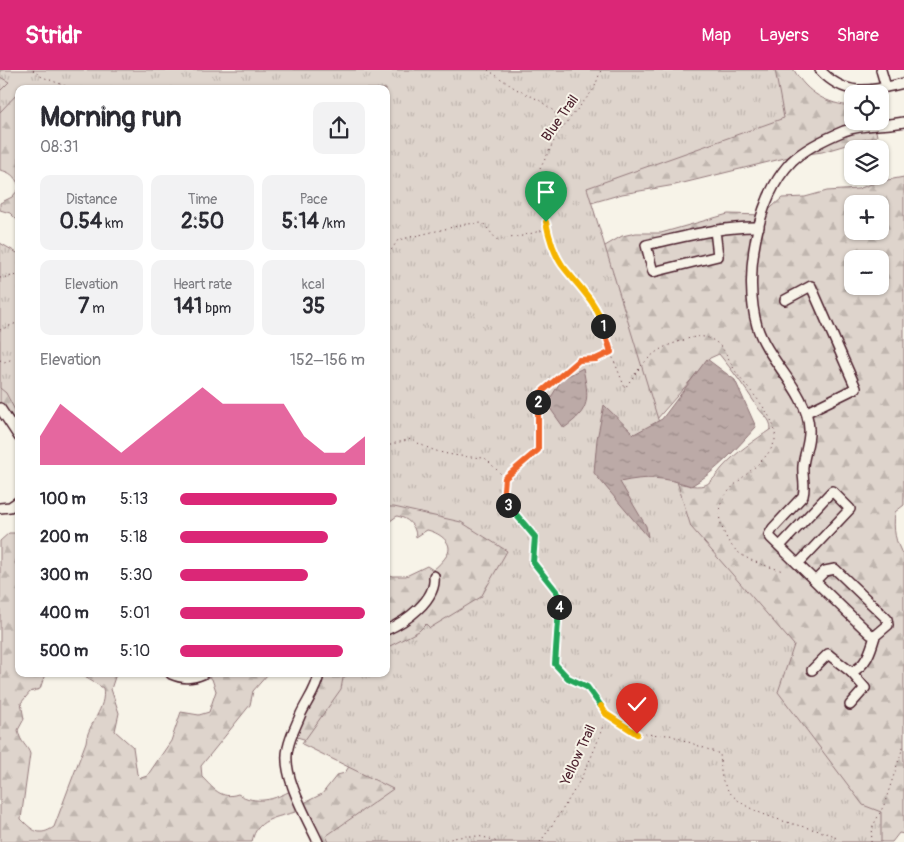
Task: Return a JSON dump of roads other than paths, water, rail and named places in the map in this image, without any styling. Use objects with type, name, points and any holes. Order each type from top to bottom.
[{"type":"street","points":[[820,70],[834,83],[844,88]]},
{"type":"street","points":[[881,70],[885,85]]},
{"type":"street","points":[[889,86],[904,83]]},
{"type":"street","points":[[875,636],[771,538],[770,532],[803,496],[805,490],[803,466],[810,431],[807,412],[766,350],[757,324],[752,292],[752,269],[759,227],[767,200],[792,161],[845,131],[904,122]]},
{"type":"street","points":[[715,230],[718,256],[653,272],[646,245],[715,230],[734,226],[759,227]]},
{"type":"street","points":[[785,300],[812,286],[856,388],[807,412]]},
{"type":"street","points":[[0,408],[15,431]]},
{"type":"street","points":[[780,546],[832,491],[850,509],[798,564]]},
{"type":"street","points":[[0,508],[10,507],[15,504]]},
{"type":"street","points":[[815,581],[825,570],[835,569],[887,619],[888,625],[875,636],[868,658],[851,672]]},
{"type":"street","points":[[390,628],[411,617],[433,588],[434,576]]},
{"type":"street","points":[[812,670],[828,654],[851,672],[865,688],[850,705]]},
{"type":"street","points":[[178,677],[196,677]]},
{"type":"street","points":[[317,677],[316,684],[291,737],[287,749],[287,764],[294,788],[318,842]]},
{"type":"water","points":[[707,359],[735,380],[756,427],[718,467],[691,486],[656,478],[620,482],[646,526],[648,537],[594,473],[597,439],[604,405],[634,434],[662,419]]},
{"type":"water","points":[[583,368],[587,396],[586,402],[579,415],[564,428],[547,404],[562,379]]}]
